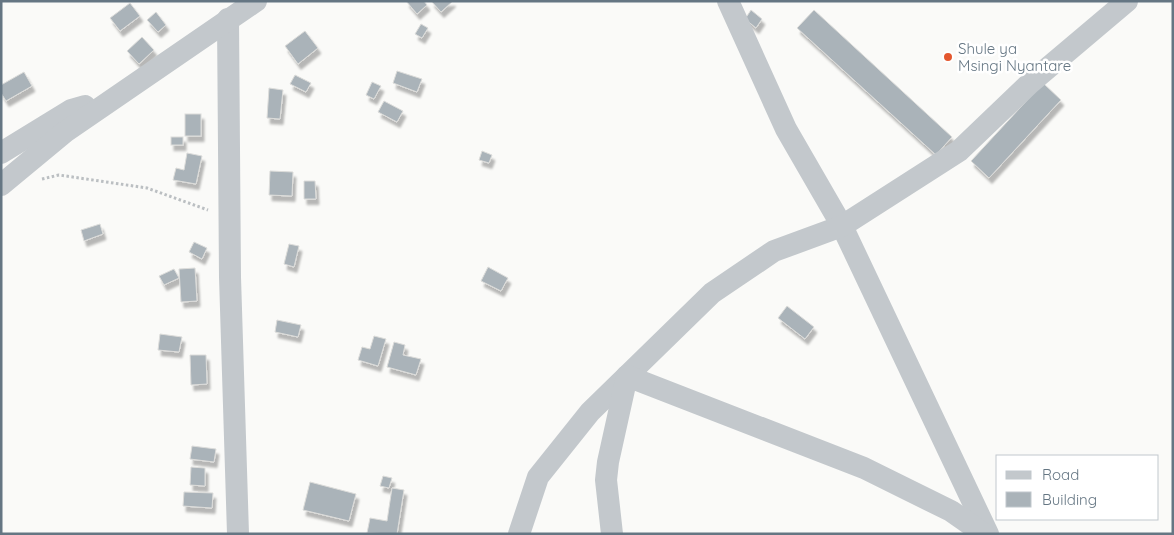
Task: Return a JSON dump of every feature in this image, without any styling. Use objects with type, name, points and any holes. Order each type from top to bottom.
[{"type":"street","points":[[1,185],[65,132],[256,1]]},
{"type":"street","points":[[728,1],[786,129],[842,226],[988,534]]},
{"type":"street","points":[[519,534],[538,477],[590,412],[712,293],[774,251],[842,226],[959,151],[1030,82],[1127,1]]},
{"type":"street","points":[[228,19],[230,277],[238,534]]},
{"type":"street","points":[[1,152],[71,110],[115,98]]},
{"type":"street","points":[[612,534],[606,480],[608,462],[627,376]]},
{"type":"street","points":[[627,376],[864,468],[951,511],[984,534]]},
{"type":"path","points":[[40,180],[59,175],[147,188],[230,218]]},
{"type":"building","points":[[406,1],[424,1],[427,5],[417,14]]},
{"type":"building","points":[[431,1],[453,1],[441,12]]},
{"type":"building","points":[[130,3],[140,16],[120,31],[110,18]]},
{"type":"building","points":[[751,10],[762,19],[756,28],[745,19]]},
{"type":"building","points":[[814,10],[952,137],[936,155],[797,28]]},
{"type":"building","points":[[156,12],[166,25],[158,32],[147,20]]},
{"type":"building","points":[[421,24],[428,28],[422,38],[415,34]]},
{"type":"building","points":[[305,31],[318,48],[298,64],[285,46]]},
{"type":"building","points":[[142,37],[154,50],[139,64],[127,51]]},
{"type":"building","points":[[397,71],[422,79],[417,92],[393,83]]},
{"type":"building","points":[[24,72],[32,86],[6,101],[1,93],[1,85]]},
{"type":"building","points":[[295,75],[311,83],[306,92],[290,84]]},
{"type":"building","points":[[372,82],[381,86],[374,99],[366,95]]},
{"type":"building","points":[[1043,83],[1061,100],[989,178],[971,161]]},
{"type":"building","points":[[269,88],[283,90],[280,119],[267,118]]},
{"type":"building","points":[[384,101],[403,111],[397,122],[378,112]]},
{"type":"building","points":[[185,114],[201,114],[201,136],[185,136]]},
{"type":"building","points":[[171,137],[183,137],[183,145],[171,145]]},
{"type":"building","points":[[482,151],[492,155],[489,163],[479,160]]},
{"type":"building","points":[[187,153],[202,156],[196,184],[173,180],[176,168],[184,170]]},
{"type":"building","points":[[270,171],[293,172],[292,196],[269,195]]},
{"type":"building","points":[[304,181],[315,181],[316,199],[304,199]]},
{"type":"building","points":[[100,224],[103,234],[84,241],[81,230]]},
{"type":"building","points":[[194,242],[207,248],[202,259],[189,252]]},
{"type":"building","points":[[289,244],[299,246],[294,267],[284,264]]},
{"type":"building","points":[[488,267],[508,278],[501,291],[481,281]]},
{"type":"building","points":[[195,268],[197,301],[181,302],[179,269]]},
{"type":"building","points":[[174,269],[179,278],[164,285],[159,276]]},
{"type":"building","points":[[787,306],[814,327],[805,339],[778,318]]},
{"type":"building","points":[[277,320],[301,325],[298,337],[275,332]]},
{"type":"building","points":[[160,334],[182,337],[179,352],[158,350]]},
{"type":"building","points":[[374,336],[386,339],[378,366],[358,360],[362,347],[370,349]]},
{"type":"building","points":[[394,342],[405,345],[403,355],[421,359],[416,375],[387,367]]},
{"type":"building","points":[[190,355],[206,355],[207,384],[191,385]]},
{"type":"building","points":[[192,446],[216,449],[214,462],[190,459]]},
{"type":"building","points":[[191,467],[205,468],[205,486],[190,485]]},
{"type":"building","points":[[383,476],[392,478],[389,488],[380,486]]},
{"type":"building","points":[[310,482],[356,494],[349,521],[303,510]]},
{"type":"building","points":[[392,488],[404,490],[397,534],[367,533],[370,518],[387,521]]},
{"type":"building","points":[[184,492],[213,493],[212,508],[183,506]]},
{"type":"place","name":"Shule ya Msingi Nyantare","points":[[948,57]]}]
